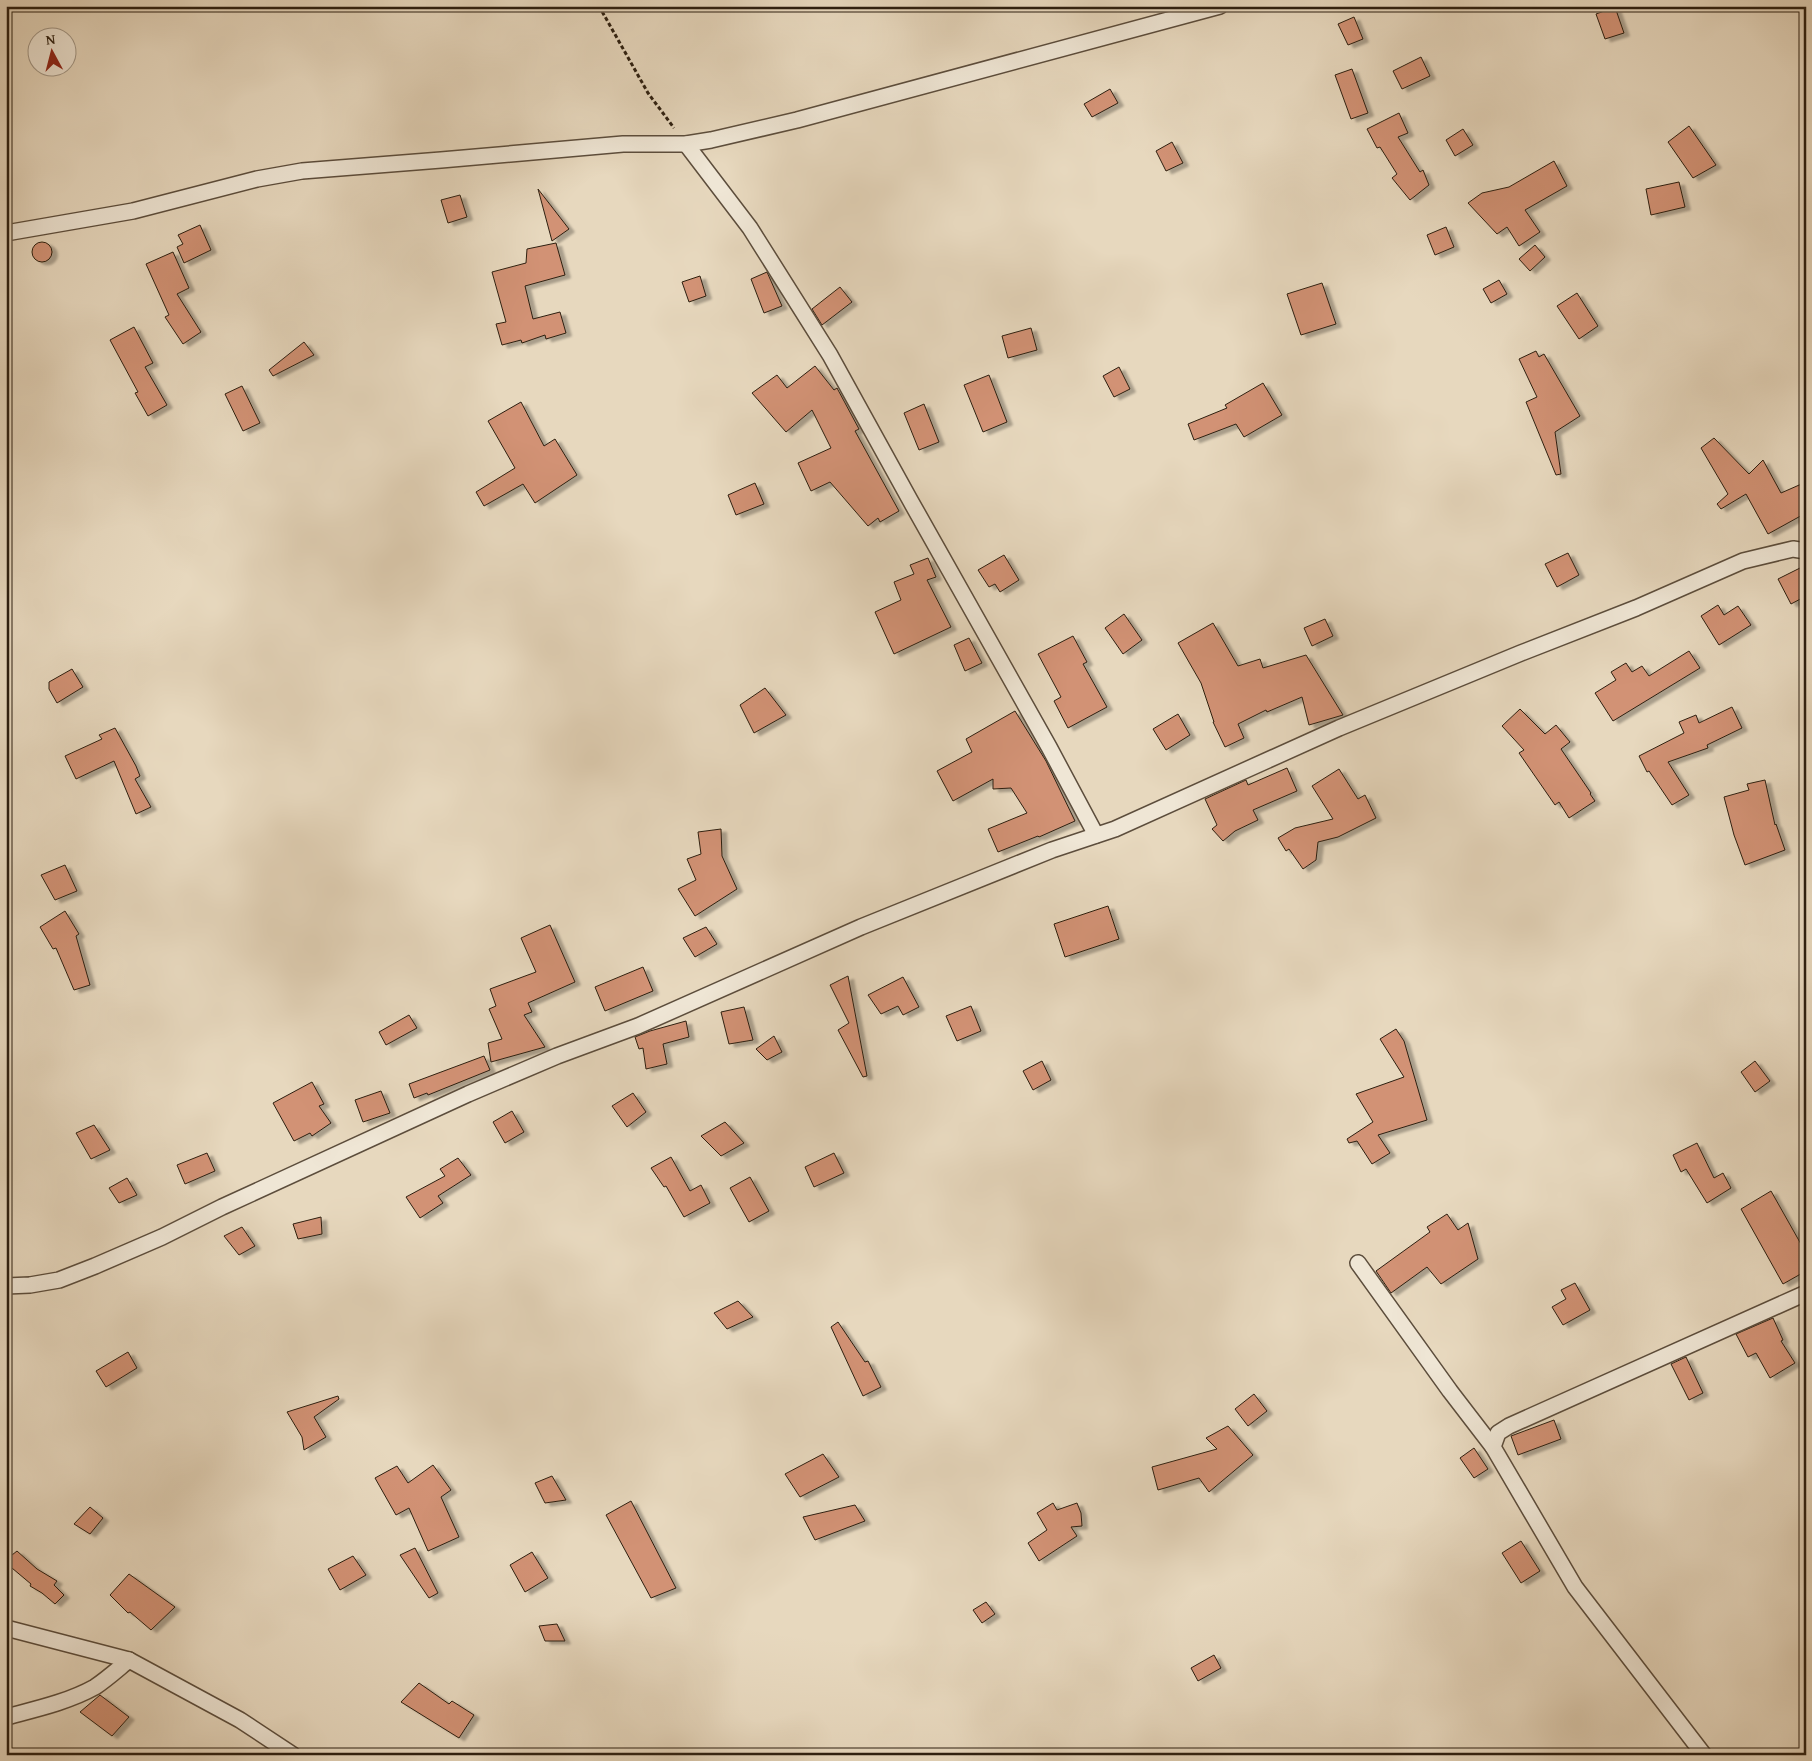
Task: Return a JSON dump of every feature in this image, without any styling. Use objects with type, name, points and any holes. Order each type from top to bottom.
[{"type":"street","points":[[6,233],[133,211],[249,181],[302,170],[623,144],[686,144],[711,140],[798,120],[1220,6]]},
{"type":"street","points":[[686,144],[750,228],[830,355],[1049,747],[1096,835]]},
{"type":"street","points":[[6,1286],[30,1285],[59,1280],[94,1266],[162,1237],[222,1207],[468,1094],[556,1056],[638,1026],[862,927],[1052,850],[1115,829],[1339,728],[1636,608],[1743,561],[1793,549],[1806,551]]},
{"type":"street","points":[[1358,1263],[1450,1391],[1493,1447],[1575,1587],[1704,1755]]},
{"type":"street","points":[[1493,1447],[1498,1433],[1509,1426],[1806,1293]]},
{"type":"street","points":[[6,1628],[128,1660],[232,1716],[294,1755]]},
{"type":"street","points":[[6,1717],[69,1698],[94,1688],[128,1660]]},
{"type":"path","points":[[599,6],[648,93],[686,144]]},
{"type":"building","points":[[1615,7],[1624,33],[1605,39],[1596,14]]},
{"type":"building","points":[[1354,17],[1363,39],[1348,45],[1338,24]]},
{"type":"building","points":[[1421,57],[1430,76],[1402,89],[1393,71]]},
{"type":"building","points":[[1352,69],[1368,113],[1351,119],[1335,75]]},
{"type":"building","points":[[1110,89],[1118,103],[1092,117],[1084,104]]},
{"type":"building","points":[[1399,113],[1408,133],[1398,137],[1420,172],[1423,170],[1429,185],[1410,200],[1392,178],[1397,174],[1380,147],[1377,148],[1367,129]]},
{"type":"building","points":[[1689,126],[1716,165],[1693,178],[1668,142]]},
{"type":"building","points":[[1463,129],[1473,145],[1455,156],[1446,140]]},
{"type":"building","points":[[1172,142],[1183,163],[1166,171],[1156,151]]},
{"type":"building","points":[[1554,161],[1567,186],[1525,210],[1540,232],[1519,246],[1507,227],[1497,234],[1468,203],[1482,193],[1509,187]]},
{"type":"building","points":[[1679,182],[1685,207],[1651,215],[1646,189]]},
{"type":"building","points":[[538,189],[569,229],[552,241]]},
{"type":"building","points":[[460,195],[467,217],[448,223],[441,200]]},
{"type":"building","points":[[200,225],[211,250],[184,263],[177,247],[183,244],[178,235]]},
{"type":"building","points":[[1446,227],[1454,247],[1435,255],[1427,235]]},
{"type":"building","points":[[42,242],[49,245],[52,252],[49,259],[42,262],[35,259],[32,252],[35,245]]},
{"type":"building","points":[[556,243],[565,275],[525,286],[533,319],[560,312],[566,333],[546,339],[545,335],[522,343],[521,340],[502,345],[496,324],[506,322],[492,272],[526,263],[527,249]]},
{"type":"building","points":[[1535,245],[1545,257],[1530,271],[1519,259]]},
{"type":"building","points":[[173,252],[189,288],[177,294],[201,332],[183,344],[165,317],[169,315],[146,264]]},
{"type":"building","points":[[767,272],[782,306],[764,313],[751,279]]},
{"type":"building","points":[[700,276],[706,296],[689,302],[682,282]]},
{"type":"building","points":[[1499,280],[1507,294],[1491,303],[1483,289]]},
{"type":"building","points":[[1322,283],[1336,324],[1301,335],[1287,294]]},
{"type":"building","points":[[840,287],[852,302],[822,325],[812,309]]},
{"type":"building","points":[[1577,293],[1598,326],[1579,339],[1557,306]]},
{"type":"building","points":[[134,327],[153,363],[145,367],[167,405],[148,416],[135,393],[138,392],[110,340]]},
{"type":"building","points":[[1031,328],[1037,350],[1008,358],[1002,336]]},
{"type":"building","points":[[304,342],[314,355],[273,376],[269,370]]},
{"type":"building","points":[[1536,351],[1539,357],[1544,354],[1580,416],[1555,432],[1561,474],[1556,475],[1526,402],[1537,397],[1519,359]]},
{"type":"building","points":[[815,366],[834,390],[837,388],[859,429],[855,431],[899,511],[880,522],[878,518],[868,526],[830,482],[811,491],[798,463],[831,448],[812,410],[786,432],[752,393],[777,375],[787,388]]},
{"type":"building","points":[[1119,367],[1130,389],[1114,397],[1103,376]]},
{"type":"building","points":[[989,375],[1007,422],[983,432],[964,385]]},
{"type":"building","points":[[1263,383],[1282,415],[1244,437],[1236,424],[1194,440],[1188,424],[1227,408],[1225,405]]},
{"type":"building","points":[[242,386],[260,423],[243,431],[225,394]]},
{"type":"building","points":[[521,402],[544,446],[555,439],[577,475],[535,503],[523,484],[484,506],[476,492],[515,468],[488,421]]},
{"type":"building","points":[[924,404],[939,442],[919,450],[904,413]]},
{"type":"building","points":[[1714,438],[1749,474],[1763,460],[1781,493],[1806,482],[1806,513],[1768,534],[1746,494],[1721,509],[1717,504],[1728,494],[1701,448]]},
{"type":"building","points":[[755,483],[764,504],[736,515],[728,495]]},
{"type":"building","points":[[1568,553],[1579,575],[1557,587],[1545,564]]},
{"type":"building","points":[[1004,555],[1019,580],[1000,592],[995,584],[989,587],[978,570]]},
{"type":"building","points":[[928,558],[936,577],[927,580],[951,627],[894,654],[875,612],[901,600],[894,582],[914,574],[910,565]]},
{"type":"building","points":[[1806,565],[1806,596],[1791,604],[1778,579]]},
{"type":"building","points":[[1718,605],[1724,615],[1738,606],[1751,625],[1719,645],[1701,616]]},
{"type":"building","points":[[1124,614],[1142,640],[1123,654],[1105,628]]},
{"type":"building","points":[[1325,619],[1333,636],[1312,646],[1304,628]]},
{"type":"building","points":[[1213,623],[1238,666],[1260,659],[1263,668],[1306,655],[1343,715],[1309,725],[1302,697],[1267,712],[1266,710],[1238,724],[1244,738],[1225,747],[1213,722],[1201,683],[1178,643]]},
{"type":"building","points":[[1073,636],[1087,662],[1083,664],[1107,707],[1068,728],[1054,701],[1061,697],[1038,654]]},
{"type":"building","points":[[969,638],[982,663],[965,671],[954,645]]},
{"type":"building","points":[[1689,651],[1700,668],[1613,721],[1595,693],[1616,680],[1611,672],[1626,663],[1632,672],[1642,666],[1649,676]]},
{"type":"building","points":[[72,669],[83,687],[57,703],[49,689],[49,682]]},
{"type":"building","points":[[765,688],[786,715],[754,733],[740,705]]},
{"type":"building","points":[[1732,707],[1742,728],[1707,745],[1708,748],[1668,762],[1689,795],[1672,805],[1649,771],[1647,772],[1639,756],[1684,733],[1679,722],[1696,715],[1699,723]]},
{"type":"building","points":[[1520,709],[1545,734],[1556,725],[1570,742],[1561,749],[1595,801],[1569,818],[1559,802],[1555,805],[1519,753],[1524,750],[1502,726]]},
{"type":"building","points":[[1015,711],[1046,761],[1075,821],[998,852],[988,829],[1027,813],[1011,788],[993,789],[993,779],[953,801],[937,771],[972,752],[966,739]]},
{"type":"building","points":[[1178,714],[1190,735],[1166,750],[1153,729]]},
{"type":"building","points":[[115,728],[136,766],[140,776],[135,779],[151,807],[136,814],[114,761],[76,779],[65,756],[102,739],[99,735]]},
{"type":"building","points":[[1287,768],[1297,791],[1253,810],[1258,820],[1235,831],[1223,841],[1212,829],[1217,825],[1205,799],[1246,780],[1248,785]]},
{"type":"building","points":[[1339,769],[1358,799],[1365,795],[1376,818],[1338,837],[1318,842],[1316,860],[1303,869],[1289,849],[1286,851],[1278,838],[1295,828],[1333,819],[1312,786]]},
{"type":"building","points":[[1765,780],[1775,825],[1785,850],[1745,865],[1734,835],[1724,797],[1749,790],[1747,784]]},
{"type":"building","points":[[721,829],[722,856],[737,889],[695,916],[678,889],[696,880],[687,859],[701,854],[698,832]]},
{"type":"building","points":[[65,865],[77,891],[55,900],[41,875]]},
{"type":"building","points":[[1108,906],[1119,939],[1065,957],[1054,924]]},
{"type":"building","points":[[65,911],[79,934],[76,936],[90,985],[74,990],[56,948],[53,949],[40,927]]},
{"type":"building","points":[[550,925],[575,982],[528,1003],[532,1012],[524,1015],[545,1047],[491,1062],[488,1043],[502,1039],[489,1009],[496,1006],[490,989],[536,972],[521,938]]},
{"type":"building","points":[[706,927],[717,944],[695,957],[683,938]]},
{"type":"building","points":[[643,967],[653,991],[605,1011],[595,987]]},
{"type":"building","points":[[848,976],[867,1076],[863,1077],[838,1030],[849,1023],[830,985]]},
{"type":"building","points":[[903,977],[919,1007],[903,1015],[898,1006],[881,1014],[868,995]]},
{"type":"building","points":[[971,1006],[981,1031],[957,1041],[946,1016]]},
{"type":"building","points":[[744,1007],[753,1040],[729,1044],[721,1012]]},
{"type":"building","points":[[409,1015],[417,1028],[386,1045],[379,1032]]},
{"type":"building","points":[[686,1021],[689,1037],[663,1044],[667,1064],[646,1069],[643,1048],[639,1049],[635,1037]]},
{"type":"building","points":[[1396,1029],[1404,1041],[1427,1120],[1378,1135],[1390,1153],[1372,1164],[1357,1141],[1349,1143],[1347,1139],[1373,1122],[1356,1094],[1404,1077],[1380,1039]]},
{"type":"building","points":[[774,1036],[782,1052],[767,1060],[756,1049]]},
{"type":"building","points":[[484,1056],[490,1070],[428,1095],[427,1093],[414,1098],[409,1084]]},
{"type":"building","points":[[1042,1061],[1051,1080],[1033,1090],[1023,1071]]},
{"type":"building","points":[[1755,1061],[1770,1081],[1755,1092],[1741,1072]]},
{"type":"building","points":[[312,1082],[324,1104],[319,1106],[331,1123],[312,1136],[310,1133],[294,1141],[273,1103]]},
{"type":"building","points":[[381,1091],[390,1113],[363,1122],[355,1100]]},
{"type":"building","points":[[633,1093],[646,1112],[627,1127],[612,1106]]},
{"type":"building","points":[[512,1111],[524,1132],[505,1143],[493,1122]]},
{"type":"building","points":[[725,1122],[744,1143],[721,1156],[701,1136]]},
{"type":"building","points":[[94,1125],[110,1150],[91,1159],[76,1133]]},
{"type":"building","points":[[1697,1143],[1714,1178],[1723,1173],[1731,1188],[1707,1203],[1686,1169],[1681,1172],[1673,1155]]},
{"type":"building","points":[[207,1153],[215,1171],[185,1184],[177,1165]]},
{"type":"building","points":[[834,1153],[844,1173],[814,1187],[805,1167]]},
{"type":"building","points":[[671,1157],[690,1191],[701,1185],[710,1203],[684,1217],[666,1186],[664,1187],[651,1168]]},
{"type":"building","points":[[458,1158],[471,1175],[438,1196],[443,1203],[420,1218],[406,1197],[445,1176],[440,1169]]},
{"type":"building","points":[[750,1177],[769,1211],[749,1222],[730,1188]]},
{"type":"building","points":[[127,1178],[137,1195],[119,1203],[109,1188]]},
{"type":"building","points":[[1771,1191],[1806,1253],[1806,1271],[1783,1284],[1741,1209]]},
{"type":"building","points":[[1447,1214],[1458,1230],[1468,1223],[1478,1259],[1441,1284],[1427,1267],[1391,1293],[1376,1271],[1430,1232],[1427,1227]]},
{"type":"building","points":[[321,1217],[322,1234],[298,1239],[293,1224]]},
{"type":"building","points":[[242,1227],[255,1246],[239,1255],[224,1236]]},
{"type":"building","points":[[1575,1283],[1590,1310],[1563,1325],[1552,1307],[1566,1299],[1561,1290]]},
{"type":"building","points":[[738,1301],[753,1317],[727,1329],[714,1313]]},
{"type":"building","points":[[1773,1318],[1783,1340],[1781,1341],[1795,1363],[1770,1378],[1756,1353],[1748,1357],[1736,1334]]},
{"type":"building","points":[[838,1322],[865,1362],[868,1361],[881,1387],[863,1396],[831,1327]]},
{"type":"building","points":[[128,1352],[137,1368],[106,1387],[96,1371]]},
{"type":"building","points":[[1686,1357],[1703,1393],[1689,1400],[1671,1364]]},
{"type":"building","points":[[1254,1394],[1267,1411],[1248,1426],[1235,1409]]},
{"type":"building","points":[[338,1396],[339,1399],[314,1417],[326,1437],[304,1450],[302,1437],[287,1412]]},
{"type":"building","points":[[1554,1420],[1561,1439],[1518,1455],[1511,1436]]},
{"type":"building","points":[[1228,1426],[1253,1455],[1209,1492],[1199,1478],[1158,1490],[1152,1467],[1217,1449],[1206,1438]]},
{"type":"building","points":[[1474,1448],[1488,1469],[1474,1478],[1460,1458]]},
{"type":"building","points":[[823,1454],[839,1477],[800,1497],[785,1474]]},
{"type":"building","points":[[433,1465],[451,1490],[441,1497],[459,1537],[428,1551],[409,1508],[396,1515],[375,1478],[397,1466],[408,1483]]},
{"type":"building","points":[[552,1476],[566,1500],[545,1503],[535,1483]]},
{"type":"building","points":[[631,1501],[676,1588],[651,1598],[606,1515]]},
{"type":"building","points":[[1053,1503],[1057,1510],[1077,1503],[1081,1513],[1082,1526],[1071,1527],[1077,1536],[1039,1561],[1028,1543],[1047,1530],[1037,1513]]},
{"type":"building","points":[[855,1505],[865,1521],[815,1540],[803,1517]]},
{"type":"building","points":[[90,1507],[103,1518],[90,1534],[74,1524]]},
{"type":"building","points":[[1521,1541],[1540,1571],[1521,1583],[1502,1553]]},
{"type":"building","points":[[415,1548],[438,1593],[429,1598],[400,1555]]},
{"type":"building","points":[[6,1551],[12,1555],[17,1551],[37,1569],[57,1581],[54,1585],[64,1595],[55,1604],[30,1586],[31,1584],[6,1563]]},
{"type":"building","points":[[532,1552],[548,1578],[525,1592],[510,1565]]},
{"type":"building","points":[[353,1556],[366,1575],[340,1590],[328,1569]]},
{"type":"building","points":[[129,1574],[175,1607],[151,1630],[130,1612],[128,1613],[110,1595]]},
{"type":"building","points":[[986,1602],[995,1614],[982,1623],[973,1610]]},
{"type":"building","points":[[557,1624],[565,1641],[545,1641],[539,1626]]},
{"type":"building","points":[[1214,1655],[1221,1668],[1198,1681],[1191,1668]]},
{"type":"building","points":[[419,1683],[449,1704],[452,1701],[474,1715],[459,1738],[401,1702]]},
{"type":"building","points":[[100,1695],[129,1717],[112,1736],[80,1712]]}]
